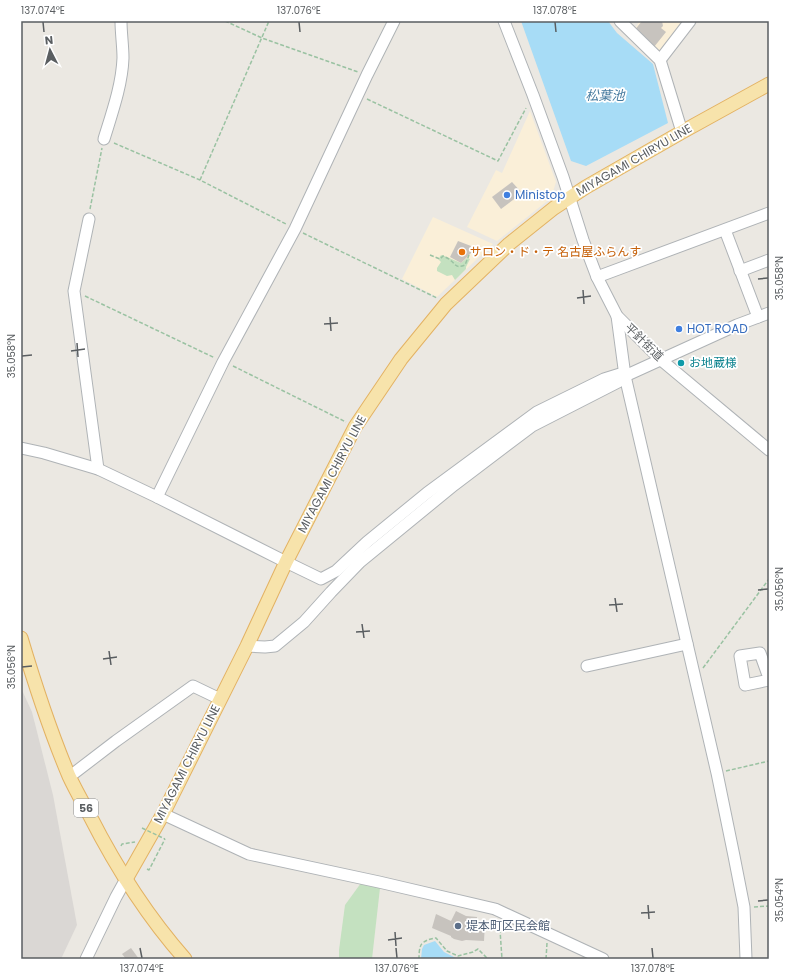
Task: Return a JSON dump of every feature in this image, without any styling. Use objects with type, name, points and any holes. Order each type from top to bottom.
[{"type":"main road","name":"MIYAGAMI CHIRYU LINE","points":[[126,879],[162,814],[247,646],[286,562],[355,427],[401,358],[446,304],[509,244],[554,208],[586,187],[769,84]]},
{"type":"main road","name":"56","points":[[21,638],[52,732],[70,777],[101,838],[136,895],[170,942],[185,959]]},
{"type":"street","points":[[104,139],[119,87],[121,74],[123,58],[121,21]]},
{"type":"street","points":[[157,497],[223,362],[295,229],[394,21]]},
{"type":"street","name":"平針街道","points":[[504,21],[563,177],[583,240],[597,277],[617,316],[660,359],[769,450]]},
{"type":"street","points":[[620,21],[660,60],[682,132]]},
{"type":"street","points":[[660,60],[690,21]]},
{"type":"street","points":[[597,277],[769,213]]},
{"type":"street","points":[[88,219],[74,290],[98,469]]},
{"type":"street","points":[[725,230],[758,317]]},
{"type":"street","points":[[740,271],[769,260]]},
{"type":"street","points":[[247,646],[275,646],[304,622],[360,562],[454,486],[532,426],[660,359],[737,325],[769,313]]},
{"type":"street","points":[[617,316],[625,376],[717,773],[744,907],[746,959]]},
{"type":"street","points":[[21,448],[44,453],[98,469],[322,579],[336,571],[367,542],[427,493],[538,412],[604,379],[620,374],[625,376]]},
{"type":"street","points":[[586,666],[687,644]]},
{"type":"street","points":[[70,777],[116,741],[193,686],[220,699]]},
{"type":"street","points":[[162,814],[249,854],[386,883],[496,909],[603,959]]},
{"type":"street","points":[[86,959],[126,879]]},
{"type":"path","points":[[225,21],[262,38],[367,75]]},
{"type":"path","points":[[200,180],[269,21]]},
{"type":"path","points":[[358,95],[498,161],[533,95]]},
{"type":"path","points":[[88,219],[104,139],[200,180],[446,304]]},
{"type":"path","points":[[430,255],[440,259],[443,256],[451,260],[454,265],[458,267],[463,267],[468,260],[469,255]]},
{"type":"path","points":[[695,679],[769,579]]},
{"type":"path","points":[[717,773],[769,761]]},
{"type":"path","points":[[142,828],[165,839],[149,870],[147,869]]},
{"type":"path","points":[[121,846],[122,844],[134,843],[137,838]]},
{"type":"path","points":[[744,907],[769,906]]},
{"type":"path","points":[[502,959],[500,930],[501,921],[505,913]]},
{"type":"path","points":[[546,959],[548,933]]},
{"type":"path","points":[[419,959],[421,945],[423,942],[436,938],[448,951],[458,956],[478,949],[488,959]]},
{"type":"shaded area","points":[[640,21],[684,21],[658,54],[633,31]]},
{"type":"shaded area","points":[[530,111],[556,182],[551,198],[497,241],[467,227],[496,170],[502,173]]},
{"type":"shaded area","points":[[433,217],[493,244],[437,297],[402,279]]},
{"type":"shaded area","points":[[21,688],[32,712],[53,795],[77,925],[61,959],[21,959]]},
{"type":"green space","points":[[442,255],[461,263],[467,258],[470,259],[466,269],[455,280],[452,275],[447,276],[437,271],[437,268],[441,262],[439,260],[440,256]]},
{"type":"green space","points":[[361,883],[380,888],[372,959],[339,959],[345,905]]},
{"type":"water","name":"松葉池","points":[[521,21],[608,21],[617,33],[653,64],[668,123],[586,166],[571,161]]},
{"type":"water","points":[[435,941],[444,952],[458,959],[421,959],[424,945]]},
{"type":"building","points":[[642,21],[662,21],[663,26],[661,28],[666,32],[654,47],[634,31]]},
{"type":"building","name":"Ministop","points":[[512,182],[522,193],[501,209],[492,197]]},
{"type":"building","name":"サロン・ド・テ 名古屋ふらんす","points":[[458,241],[471,246],[469,251],[472,252],[461,263],[450,257]]},
{"type":"building","name":"堤本町区民会館","points":[[456,911],[466,916],[477,917],[477,922],[485,923],[484,941],[462,941],[454,939],[451,936],[432,928],[436,914],[451,921]]},
{"type":"building","points":[[131,948],[139,959],[126,959],[122,954]]},
{"type":"place","name":"Ministop","points":[[507,195]]},
{"type":"place","name":"サロン・ド・テ 名古屋ふらんす","points":[[462,252]]},
{"type":"place","name":"HOT ROAD","points":[[679,329]]},
{"type":"place","name":"お地蔵様","points":[[681,363]]},
{"type":"place","name":"堤本町区民会館","points":[[458,926]]}]
